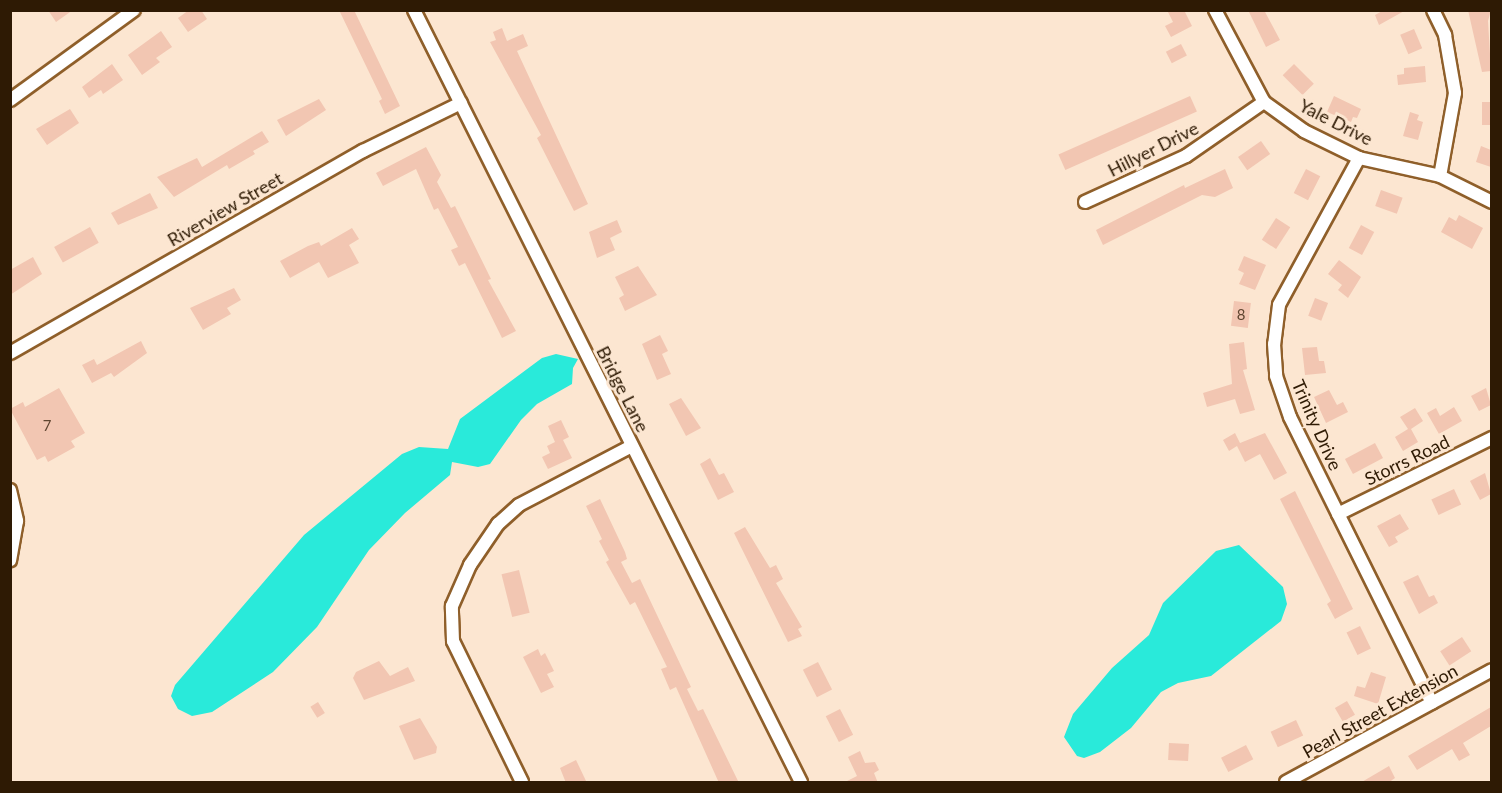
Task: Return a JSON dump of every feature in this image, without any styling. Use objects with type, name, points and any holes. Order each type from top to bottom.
[{"type":"street","points":[[10,100],[134,10]]},
{"type":"street","name":"Bridge Lane","points":[[414,10],[801,783]]},
{"type":"street","name":"Yale Drive","points":[[1215,10],[1264,102],[1304,130],[1359,158],[1440,176],[1491,202]]},
{"type":"street","points":[[1433,10],[1445,35],[1455,93],[1440,176]]},
{"type":"street","name":"Hillyer Drive","points":[[1085,202],[1186,156],[1264,102]]},
{"type":"street","name":"Riverview Street","points":[[10,353],[363,151],[461,103]]},
{"type":"street","name":"Trinity Drive","points":[[1359,158],[1279,305],[1274,344],[1276,376],[1290,417],[1432,703]]},
{"type":"street","name":"Storrs Road","points":[[1338,514],[1491,438]]},
{"type":"street","points":[[522,783],[453,641],[451,622],[456,597],[480,549],[498,524],[519,505],[632,446]]},
{"type":"street","points":[[10,490],[17,521],[10,560]]},
{"type":"street","name":"Pearl Street Extension","points":[[1286,783],[1491,670]]},
{"type":"water","points":[[556,354],[578,359],[573,368],[572,384],[537,404],[521,420],[490,464],[478,467],[452,462],[450,475],[405,513],[369,550],[317,627],[273,672],[212,712],[192,716],[178,709],[171,696],[175,685],[304,535],[402,454],[419,447],[448,449],[460,419],[542,358]]},
{"type":"water","points":[[1239,545],[1283,587],[1287,604],[1281,621],[1211,676],[1178,683],[1161,692],[1131,728],[1100,752],[1084,758],[1077,756],[1064,737],[1073,714],[1112,668],[1149,635],[1163,603],[1216,551]]},
{"type":"building","points":[[48,10],[73,10],[56,22]]},
{"type":"building","points":[[189,10],[201,10],[207,19],[188,32],[178,18]]},
{"type":"building","points":[[339,10],[354,10],[400,106],[385,114],[379,101],[382,99]]},
{"type":"building","points":[[1167,10],[1184,10],[1192,26],[1171,37],[1165,26],[1173,22]]},
{"type":"building","points":[[1248,10],[1264,10],[1280,40],[1266,47]]},
{"type":"building","points":[[1384,10],[1406,10],[1379,25],[1375,15]]},
{"type":"building","points":[[1468,10],[1491,10],[1488,21],[1491,71],[1482,72]]},
{"type":"building","points":[[502,28],[507,41],[523,34],[528,46],[517,51],[588,204],[574,211],[537,138],[541,135],[490,42],[496,40],[493,32]]},
{"type":"building","points":[[1414,29],[1422,48],[1408,54],[1400,35]]},
{"type":"building","points":[[161,31],[172,47],[156,58],[160,62],[142,75],[128,55]]},
{"type":"building","points":[[1181,44],[1187,56],[1172,63],[1166,52]]},
{"type":"building","points":[[112,64],[123,80],[103,94],[101,90],[89,98],[82,87]]},
{"type":"building","points":[[1294,64],[1314,84],[1302,95],[1283,75]]},
{"type":"building","points":[[1425,66],[1426,82],[1398,85],[1397,75],[1404,74],[1404,68]]},
{"type":"building","points":[[1190,96],[1197,112],[1065,170],[1058,155]]},
{"type":"building","points":[[1334,96],[1361,109],[1357,118],[1353,117],[1351,122],[1327,112]]},
{"type":"building","points":[[319,99],[326,110],[286,136],[277,120]]},
{"type":"building","points":[[1482,102],[1491,102],[1491,125],[1482,125]]},
{"type":"building","points":[[70,109],[79,123],[47,145],[36,129]]},
{"type":"building","points":[[1410,112],[1419,115],[1417,120],[1423,122],[1418,140],[1403,136]]},
{"type":"building","points":[[262,131],[269,142],[253,151],[255,154],[229,169],[227,165],[174,197],[157,177],[197,158],[202,167]]},
{"type":"building","points":[[1261,141],[1270,154],[1247,170],[1238,157]]},
{"type":"building","points":[[1481,146],[1491,150],[1491,167],[1476,162]]},
{"type":"building","points":[[426,147],[441,175],[437,182],[451,208],[455,206],[491,279],[488,280],[516,331],[502,338],[465,263],[459,266],[451,250],[458,247],[438,208],[434,210],[416,169],[383,186],[376,173]]},
{"type":"building","points":[[1225,169],[1233,188],[1215,197],[1202,195],[1103,245],[1096,230],[1184,185],[1185,188]]},
{"type":"building","points":[[1306,169],[1320,176],[1308,200],[1294,193]]},
{"type":"building","points":[[1381,190],[1403,198],[1397,214],[1375,206]]},
{"type":"building","points":[[150,193],[158,208],[118,225],[111,213]]},
{"type":"building","points":[[1459,215],[1483,228],[1472,249],[1441,232],[1449,217],[1456,221]]},
{"type":"building","points":[[1276,218],[1290,227],[1276,249],[1262,240]]},
{"type":"building","points":[[617,220],[622,232],[610,238],[615,250],[597,258],[589,232]]},
{"type":"building","points":[[1361,225],[1374,232],[1362,255],[1349,248]]},
{"type":"building","points":[[90,227],[99,243],[63,263],[54,247]]},
{"type":"building","points":[[352,228],[359,239],[349,245],[359,263],[328,278],[319,262],[290,278],[280,261],[308,246],[319,242],[321,246]]},
{"type":"building","points":[[1244,256],[1266,265],[1255,290],[1239,284],[1244,273],[1238,270]]},
{"type":"building","points":[[33,257],[42,274],[10,295],[10,270]]},
{"type":"building","points":[[1339,260],[1361,277],[1348,298],[1338,290],[1342,285],[1328,274]]},
{"type":"building","points":[[638,266],[657,295],[625,311],[619,298],[624,295],[615,277]]},
{"type":"building","points":[[234,288],[241,300],[227,308],[231,314],[203,330],[190,308]]},
{"type":"building","points":[[1315,298],[1328,303],[1321,321],[1308,316]]},
{"type":"building","points":[[1234,301],[1251,303],[1248,328],[1231,326]]},
{"type":"building","points":[[660,335],[668,351],[662,354],[671,374],[657,380],[642,344]]},
{"type":"building","points":[[141,341],[147,353],[114,377],[111,373],[92,383],[82,365],[94,359],[97,365]]},
{"type":"building","points":[[1244,342],[1247,369],[1243,370],[1255,410],[1240,414],[1235,399],[1207,407],[1203,393],[1232,384],[1229,344]]},
{"type":"building","points":[[1317,347],[1319,361],[1324,361],[1326,373],[1305,375],[1302,348]]},
{"type":"building","points":[[59,388],[85,433],[71,441],[75,447],[48,462],[45,456],[37,460],[10,409],[23,402],[25,407]]},
{"type":"building","points":[[1486,388],[1491,405],[1479,411],[1471,396]]},
{"type":"building","points":[[1329,390],[1337,405],[1343,402],[1348,412],[1326,423],[1314,397]]},
{"type":"building","points":[[681,398],[701,428],[686,436],[669,404]]},
{"type":"building","points":[[1454,407],[1462,421],[1439,434],[1427,413],[1436,408],[1440,416]]},
{"type":"building","points":[[1415,408],[1423,421],[1411,429],[1418,442],[1403,451],[1395,437],[1408,429],[1400,417]]},
{"type":"building","points":[[561,420],[569,437],[563,440],[572,458],[548,469],[542,457],[550,453],[547,446],[555,442],[548,426]]},
{"type":"building","points":[[1235,433],[1240,443],[1265,433],[1287,473],[1274,480],[1260,454],[1245,462],[1237,446],[1229,451],[1223,440]]},
{"type":"building","points":[[1375,443],[1383,458],[1353,474],[1345,459]]},
{"type":"building","points":[[710,458],[719,475],[724,473],[734,492],[718,500],[700,464]]},
{"type":"building","points":[[1485,473],[1491,494],[1480,500],[1470,481]]},
{"type":"building","points":[[1454,489],[1461,504],[1439,515],[1431,500]]},
{"type":"building","points":[[1295,491],[1353,609],[1335,619],[1327,604],[1331,601],[1280,499]]},
{"type":"building","points":[[600,499],[625,552],[627,559],[621,562],[632,583],[640,579],[691,687],[687,689],[698,711],[703,709],[739,783],[719,783],[676,687],[670,690],[661,669],[667,667],[635,602],[630,605],[606,562],[609,560],[599,541],[602,539],[586,506]]},
{"type":"building","points":[[1400,514],[1409,529],[1395,537],[1398,542],[1389,547],[1377,526]]},
{"type":"building","points":[[745,527],[770,568],[776,565],[783,579],[776,583],[802,627],[798,629],[802,636],[788,642],[734,533]]},
{"type":"building","points":[[519,570],[530,613],[512,617],[502,574]]},
{"type":"building","points":[[1418,575],[1429,597],[1434,595],[1438,603],[1419,614],[1403,582]]},
{"type":"building","points":[[1360,626],[1371,648],[1357,655],[1347,633]]},
{"type":"building","points":[[1462,637],[1471,651],[1449,665],[1440,651]]},
{"type":"building","points":[[538,649],[541,656],[545,653],[554,671],[547,674],[554,687],[541,693],[523,657]]},
{"type":"building","points":[[379,661],[390,676],[408,667],[415,681],[364,700],[353,678],[356,672]]},
{"type":"building","points":[[818,662],[832,690],[817,697],[803,670]]},
{"type":"building","points":[[1371,672],[1386,677],[1378,704],[1354,696],[1357,686],[1365,688]]},
{"type":"building","points":[[1347,701],[1355,715],[1343,722],[1335,708]]},
{"type":"building","points":[[318,702],[325,713],[317,718],[310,707]]},
{"type":"building","points":[[1491,707],[1491,726],[1463,743],[1470,755],[1459,761],[1452,749],[1417,770],[1408,756]]},
{"type":"building","points":[[840,709],[853,735],[839,742],[826,716]]},
{"type":"building","points":[[420,718],[437,747],[436,753],[414,760],[399,726]]},
{"type":"building","points":[[1296,720],[1303,735],[1278,747],[1271,732]]},
{"type":"building","points":[[1169,743],[1189,744],[1188,761],[1168,760]]},
{"type":"building","points":[[1246,745],[1253,759],[1228,772],[1221,758]]},
{"type":"building","points":[[860,751],[865,763],[875,762],[879,770],[874,773],[878,783],[843,783],[857,776],[848,757]]},
{"type":"building","points":[[576,760],[587,783],[566,783],[560,768]]},
{"type":"building","points":[[1389,766],[1395,778],[1388,783],[1360,783]]}]
